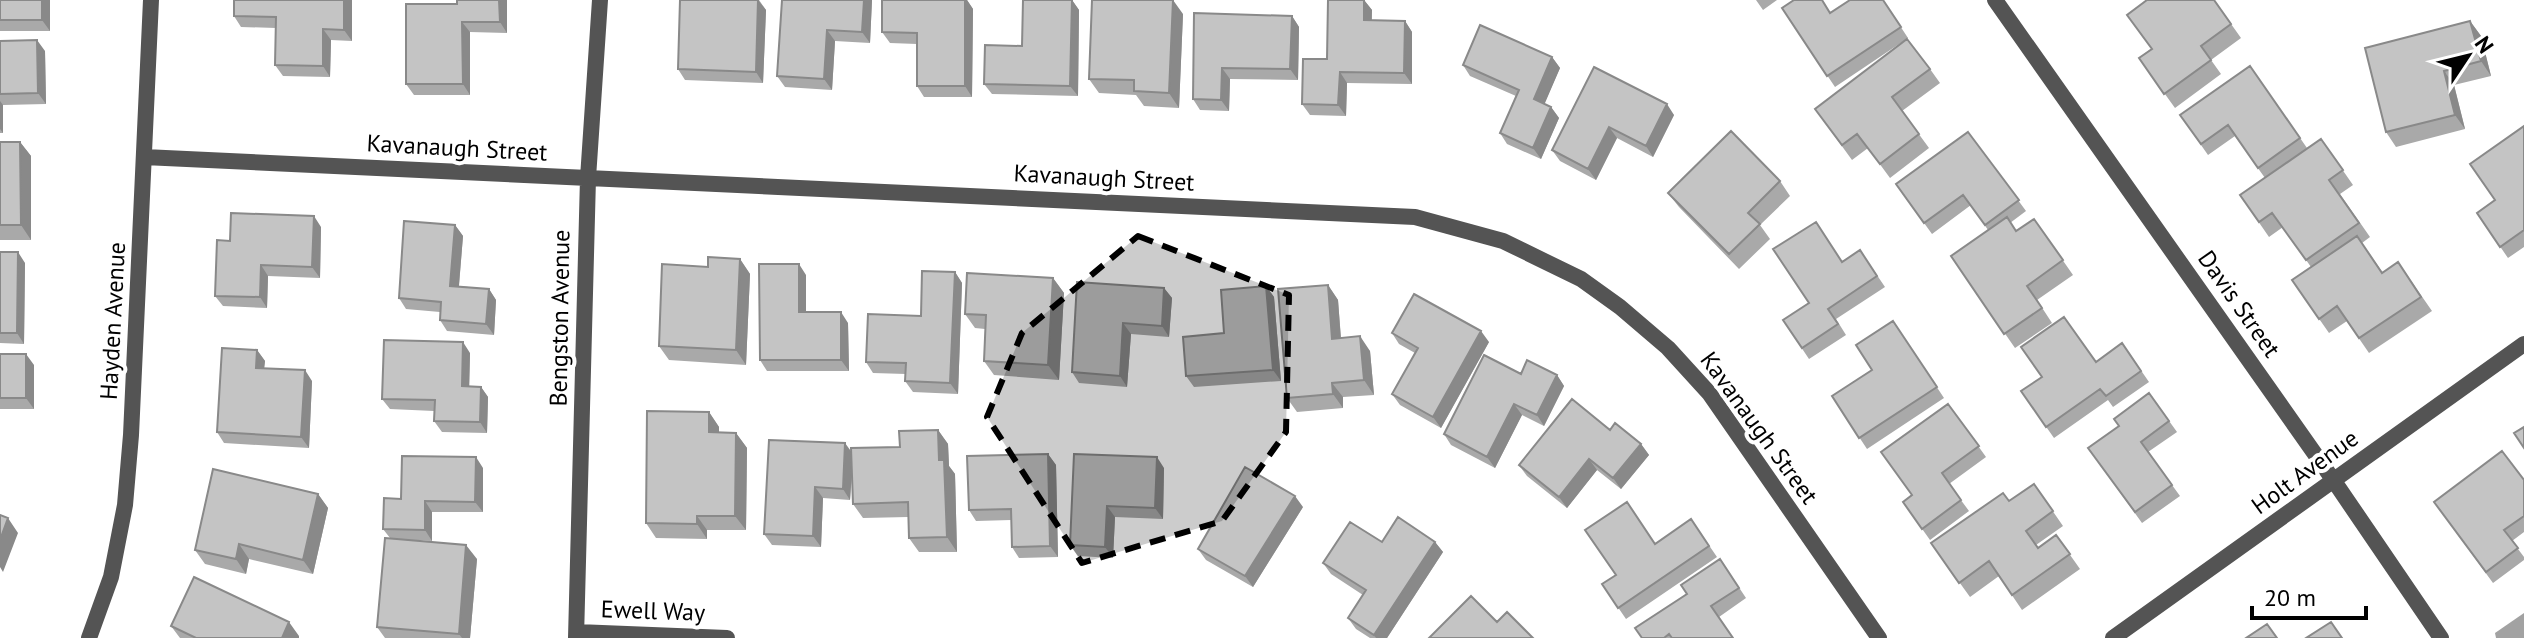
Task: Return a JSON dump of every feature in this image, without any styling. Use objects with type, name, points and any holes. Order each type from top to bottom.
[{"type":"street","name":"Hayden Avenue","points":[[89,638],[111,577],[125,505],[151,0]]},
{"type":"street","name":"Bengston Avenue","points":[[576,635],[588,178],[600,0]]},
{"type":"street","name":"Davis Street","points":[[1995,0],[2441,638]]},
{"type":"street","name":"Kavanaugh Street","points":[[144,157],[1415,217],[1503,241],[1581,279],[1668,348],[1709,393],[1879,638]]},
{"type":"street","name":"Holt Avenue","points":[[2113,638],[2524,344]]},
{"type":"street","name":"Ewell Way","points":[[576,635],[727,638]]},
{"type":"highlighted area","points":[[1138,236],[1289,295],[1286,432],[1222,521],[1082,563],[987,417],[1022,333]]},
{"type":"shaded area","points":[[2524,613],[2524,638],[2496,638],[2495,633]]},
{"type":"building","points":[[0,0],[42,0],[42,20],[0,20]]},
{"type":"building","points":[[234,0],[344,0],[344,30],[323,29],[323,66],[275,65],[276,17],[234,16]]},
{"type":"building","points":[[457,0],[499,0],[500,22],[462,22],[463,84],[406,84],[406,4],[457,4]]},
{"type":"building","points":[[680,0],[758,0],[756,72],[678,69]]},
{"type":"building","points":[[782,0],[864,0],[862,32],[827,30],[824,79],[777,76]]},
{"type":"building","points":[[882,0],[965,0],[965,86],[917,86],[917,33],[882,32]]},
{"type":"building","points":[[1023,0],[1072,0],[1070,86],[984,84],[985,45],[1022,46]]},
{"type":"building","points":[[1092,0],[1173,0],[1169,93],[1134,91],[1134,80],[1089,79]]},
{"type":"building","points":[[1328,0],[1364,0],[1364,20],[1405,21],[1404,73],[1340,72],[1338,105],[1302,104],[1303,59],[1327,59]]},
{"type":"building","points":[[1794,0],[1822,0],[1830,13],[1850,0],[1883,0],[1901,27],[1827,76],[1782,8]]},
{"type":"building","points":[[2147,0],[2214,0],[2231,24],[2201,46],[2211,60],[2164,94],[2139,58],[2152,49],[2127,15]]},
{"type":"building","points":[[1194,13],[1292,16],[1290,69],[1222,68],[1221,100],[1193,99]]},
{"type":"building","points":[[2470,21],[2481,61],[2444,71],[2455,115],[2386,132],[2365,48]]},
{"type":"building","points":[[1480,25],[1552,57],[1534,99],[1551,107],[1533,148],[1500,133],[1519,90],[1463,65]]},
{"type":"building","points":[[1907,39],[1930,69],[1892,97],[1919,134],[1880,164],[1857,134],[1842,145],[1815,109]]},
{"type":"building","points":[[37,40],[38,93],[0,94],[0,41]]},
{"type":"building","points":[[2250,66],[2300,138],[2258,168],[2228,125],[2201,144],[2180,115]]},
{"type":"building","points":[[1594,67],[1667,104],[1646,146],[1609,127],[1588,169],[1552,150]]},
{"type":"building","points":[[2524,126],[2524,230],[2500,247],[2477,213],[2495,200],[2470,164]]},
{"type":"building","points":[[1731,131],[1780,181],[1748,213],[1760,224],[1729,254],[1668,193]]},
{"type":"building","points":[[1968,132],[2019,200],[1985,225],[1963,195],[1924,223],[1896,184]]},
{"type":"building","points":[[2321,139],[2343,170],[2329,180],[2359,223],[2306,260],[2272,213],[2259,222],[2240,195]]},
{"type":"building","points":[[0,142],[20,142],[21,225],[0,225]]},
{"type":"building","points":[[231,213],[314,216],[312,267],[261,265],[260,297],[215,296],[217,240],[230,241]]},
{"type":"building","points":[[2007,217],[2016,231],[2034,219],[2063,260],[2027,286],[2042,308],[2004,334],[1951,256]]},
{"type":"building","points":[[404,221],[455,225],[450,286],[489,289],[486,324],[440,320],[441,302],[399,298]]},
{"type":"building","points":[[1816,222],[1842,262],[1860,250],[1877,276],[1828,309],[1838,324],[1802,348],[1783,320],[1809,303],[1773,249]]},
{"type":"building","points":[[2357,236],[2382,273],[2398,262],[2421,297],[2359,338],[2337,306],[2319,319],[2292,280]]},
{"type":"building","points":[[0,252],[18,252],[17,333],[0,333]]},
{"type":"building","points":[[708,257],[740,259],[736,350],[659,346],[662,264],[708,267]]},
{"type":"building","points":[[759,264],[799,264],[799,312],[841,312],[841,360],[760,360]]},
{"type":"building","points":[[922,271],[955,272],[950,383],[905,381],[906,363],[866,362],[868,314],[921,316]]},
{"type":"building","points":[[967,273],[1053,278],[1048,365],[984,361],[986,315],[965,314]]},
{"type":"building","points":[[1077,282],[1164,288],[1162,326],[1123,323],[1120,376],[1072,372]]},
{"type":"building","points":[[1328,285],[1332,339],[1360,336],[1364,380],[1332,383],[1333,394],[1287,398],[1278,289]]},
{"type":"building","points":[[1266,286],[1273,370],[1186,376],[1183,337],[1224,333],[1221,290]]},
{"type":"building","points":[[1414,294],[1481,331],[1433,417],[1392,394],[1418,348],[1392,333]]},
{"type":"building","points":[[2064,317],[2096,362],[2122,343],[2141,371],[2106,396],[2100,389],[2046,427],[2021,391],[2042,377],[2021,347]]},
{"type":"building","points":[[1893,321],[1937,387],[1859,438],[1832,396],[1872,370],[1856,345]]},
{"type":"building","points":[[384,340],[463,342],[462,386],[481,387],[480,422],[434,421],[435,400],[382,399]]},
{"type":"building","points":[[222,348],[257,350],[256,368],[305,370],[301,437],[217,432]]},
{"type":"building","points":[[0,354],[26,354],[26,398],[0,398]]},
{"type":"building","points":[[1484,355],[1521,374],[1527,360],[1557,375],[1537,415],[1514,404],[1487,457],[1444,434]]},
{"type":"building","points":[[2149,393],[2169,421],[2141,442],[2172,485],[2135,512],[2088,448],[2119,426],[2114,419]]},
{"type":"building","points":[[1572,399],[1610,430],[1615,423],[1641,444],[1613,478],[1589,459],[1559,497],[1519,465]]},
{"type":"building","points":[[1948,404],[1979,446],[1942,473],[1961,500],[1922,529],[1903,502],[1912,495],[1881,452]]},
{"type":"building","points":[[647,411],[709,412],[709,432],[736,433],[735,516],[697,516],[697,524],[646,523]]},
{"type":"building","points":[[2524,427],[2524,448],[2514,433]]},
{"type":"building","points":[[938,430],[939,460],[944,460],[947,537],[909,538],[908,502],[853,504],[851,448],[900,447],[899,431]]},
{"type":"building","points":[[769,440],[845,443],[843,489],[815,487],[813,536],[764,534]]},
{"type":"building","points":[[2502,451],[2524,480],[2524,516],[2504,530],[2518,548],[2486,572],[2434,502]]},
{"type":"building","points":[[1048,454],[1050,546],[1012,547],[1011,509],[969,510],[967,456]]},
{"type":"building","points":[[1074,454],[1157,457],[1155,508],[1107,506],[1105,547],[1070,545]]},
{"type":"building","points":[[402,456],[476,457],[475,502],[425,501],[425,530],[383,529],[384,498],[401,499]]},
{"type":"building","points":[[1245,467],[1295,496],[1245,576],[1198,549]]},
{"type":"building","points":[[213,469],[318,494],[303,560],[239,544],[236,559],[195,550]]},
{"type":"building","points":[[2034,484],[2053,511],[2026,531],[2038,548],[2056,535],[2070,554],[2012,595],[1989,561],[1959,583],[1931,543],[2003,493],[2009,501]]},
{"type":"building","points":[[1627,502],[1655,544],[1691,519],[1709,546],[1618,608],[1602,584],[1616,575],[1585,530]]},
{"type":"building","points":[[0,515],[8,518],[0,540]]},
{"type":"building","points":[[1398,517],[1435,542],[1374,635],[1348,618],[1366,590],[1323,563],[1350,522],[1382,542]]},
{"type":"building","points":[[385,538],[466,545],[459,634],[377,627]]},
{"type":"building","points":[[1720,559],[1739,588],[1711,606],[1733,638],[1672,638],[1669,634],[1664,638],[1642,638],[1635,628],[1687,594],[1681,585]]},
{"type":"building","points":[[194,577],[289,622],[282,638],[196,638],[171,626]]},
{"type":"building","points":[[1471,596],[1497,622],[1507,612],[1533,638],[1429,638]]},
{"type":"building","points":[[2331,622],[2342,638],[2306,638]]},
{"type":"building","points":[[2267,624],[2277,638],[2246,638]]}]
